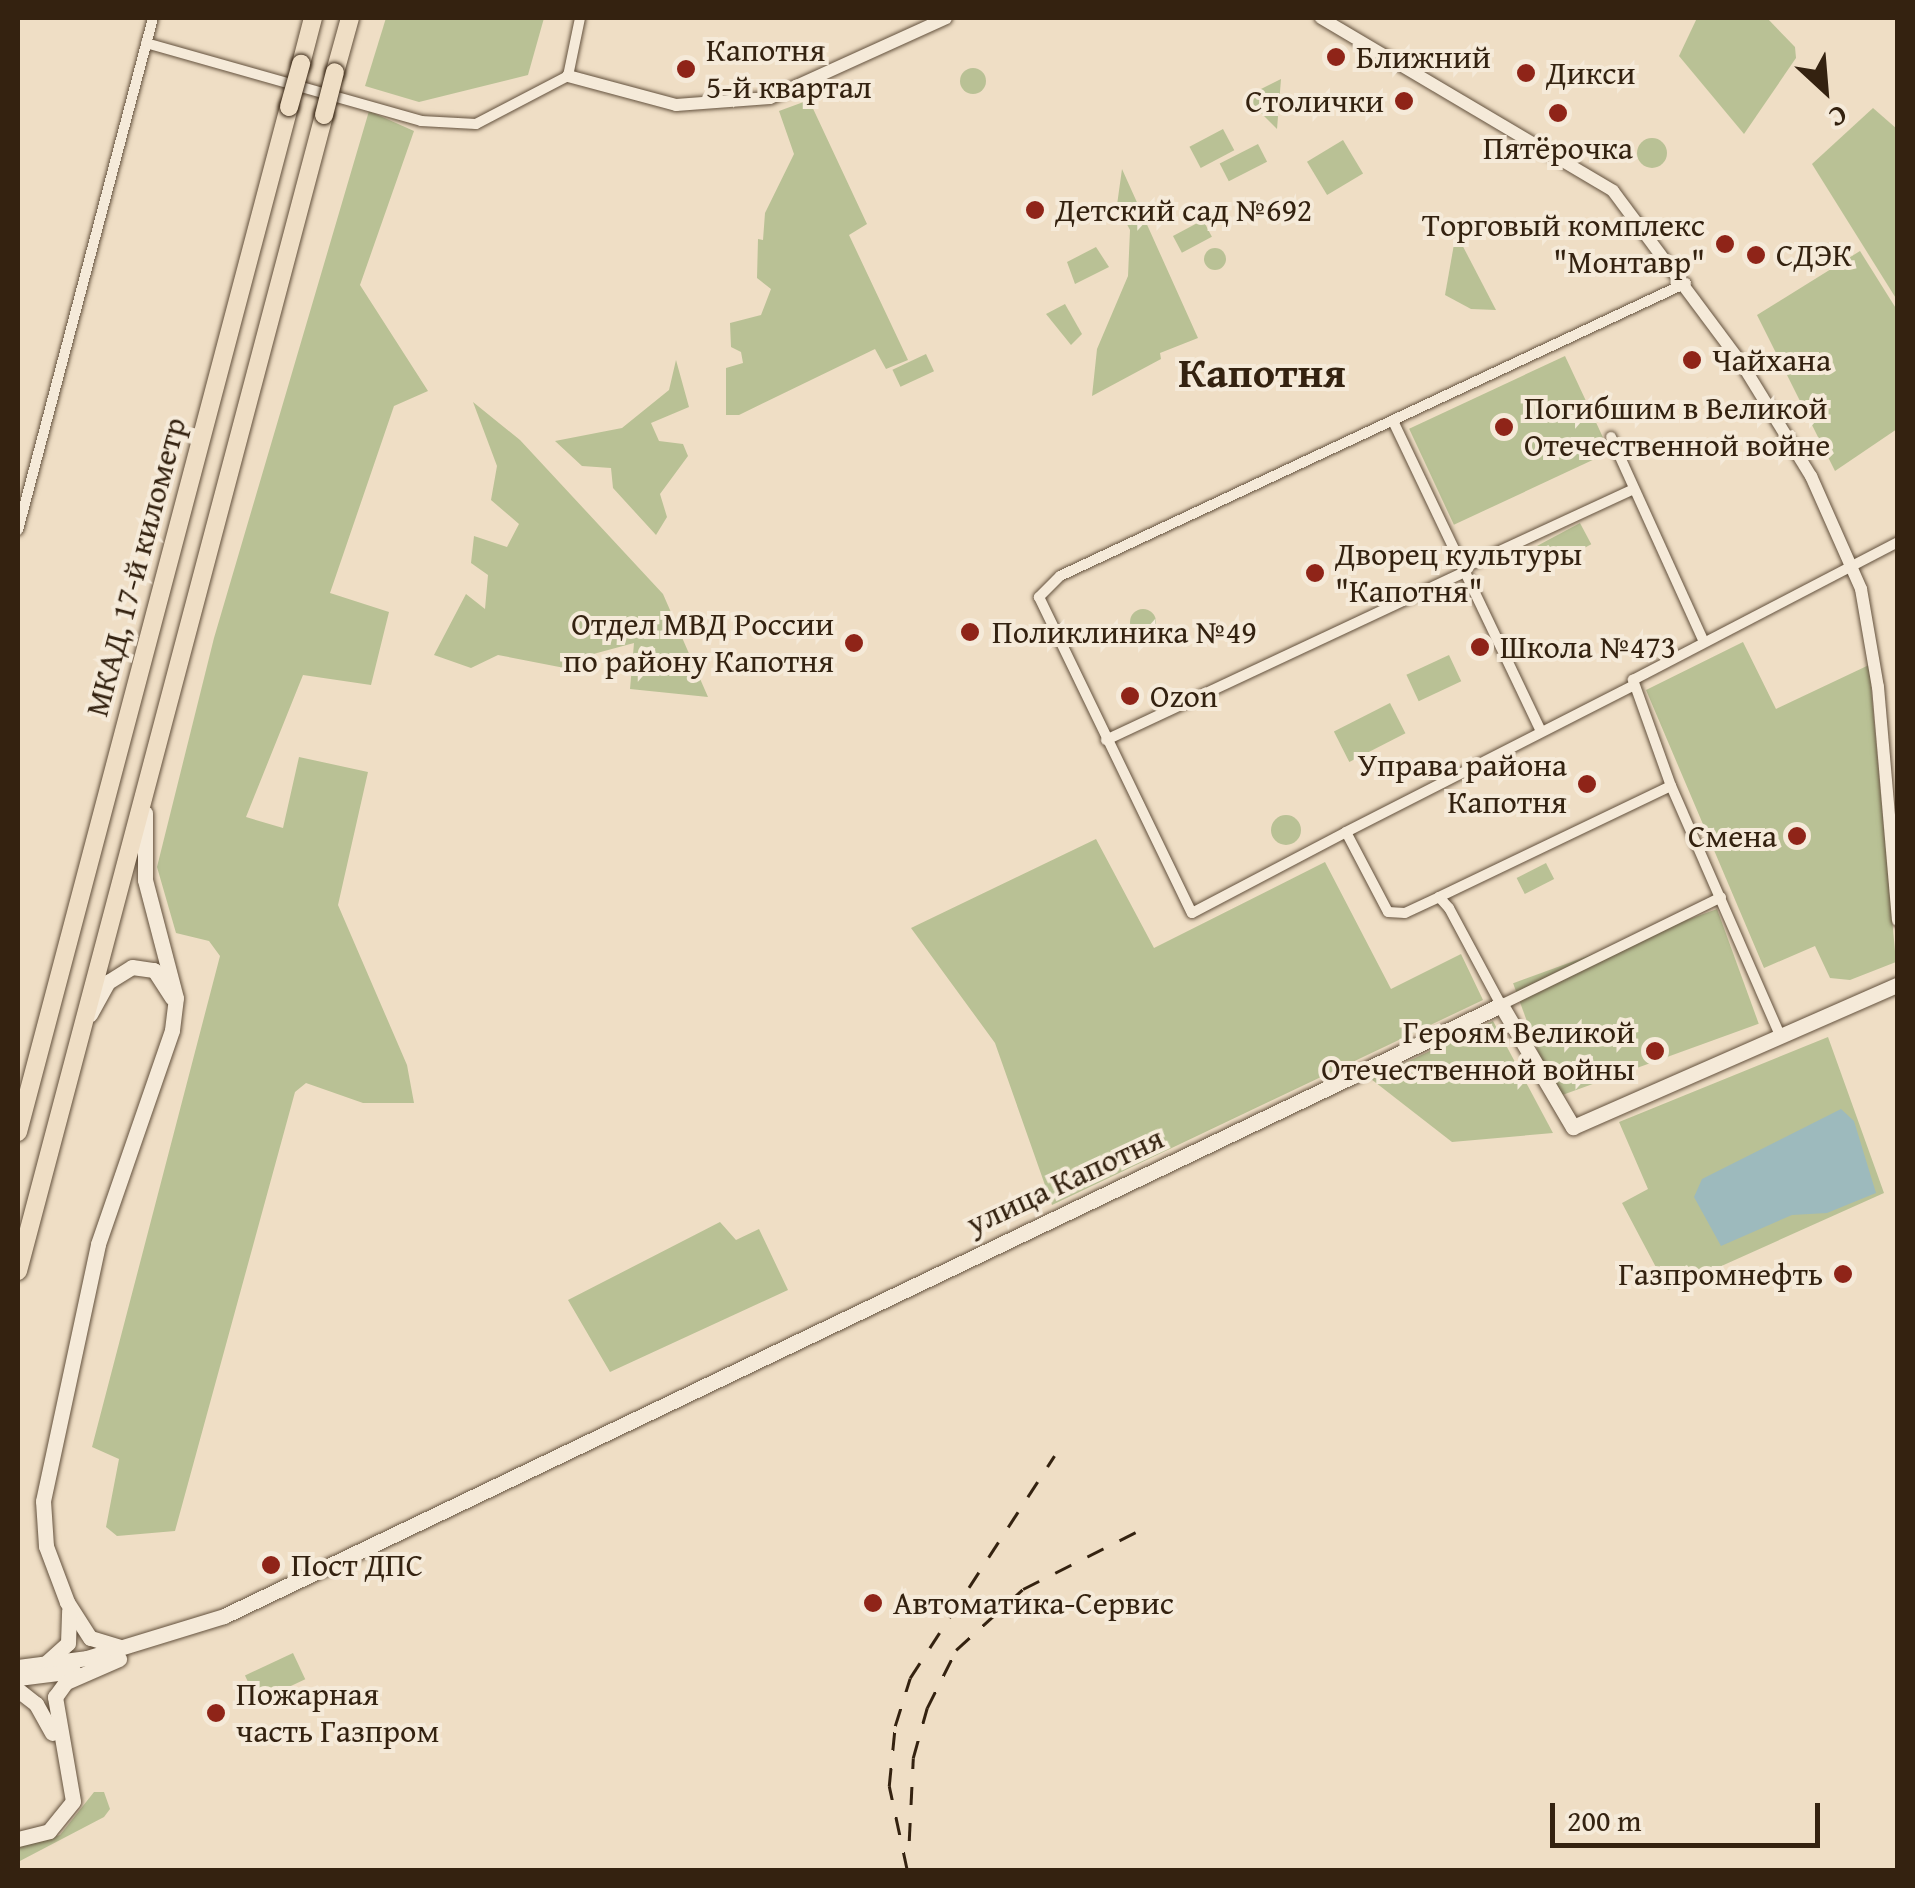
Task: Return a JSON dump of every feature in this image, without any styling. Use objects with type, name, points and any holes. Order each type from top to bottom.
[{"type":"highway","name":"МКАД, 17-й километр","points":[[18,1132],[313,18]]},
{"type":"highway","name":"МКАД, 17-й километр","points":[[18,1270],[350,18]]},
{"type":"main road","points":[[129,1648],[90,1638],[67,1602],[46,1546],[46,1475],[98,1244],[174,1011],[176,987],[145,880],[148,779]]},
{"type":"main road","points":[[81,1031],[108,982],[132,967],[161,976],[174,1011]]},
{"type":"main road","points":[[1501,1006],[1573,1127],[1779,1033],[1898,984]]},
{"type":"main road","name":"улица Капотня","points":[[206,1624],[1501,1006]]},
{"type":"main road","points":[[39,1666],[68,1643],[67,1602]]},
{"type":"main road","points":[[18,1667],[129,1648],[206,1624]]},
{"type":"main road","points":[[18,1836],[49,1832],[70,1812],[74,1788],[55,1697],[66,1682],[206,1624]]},
{"type":"main road","points":[[18,1678],[92,1668]]},
{"type":"main road","points":[[18,1690],[44,1715],[68,1791],[57,1820],[18,1836]]},
{"type":"street","points":[[18,530],[154,18]]},
{"type":"street","points":[[568,76],[580,18]]},
{"type":"street","points":[[146,43],[440,123],[489,121],[568,76],[676,105],[770,98],[946,18]]},
{"type":"street","points":[[1321,18],[1612,191],[1687,283],[1811,476],[1854,570],[1878,687],[1898,920]]},
{"type":"street","points":[[1687,283],[1045,586],[1040,597],[1192,914],[1633,686],[1643,671],[1854,570],[1898,542]]},
{"type":"street","points":[[1393,421],[1542,731]]},
{"type":"street","points":[[1611,437],[1704,642]]},
{"type":"street","points":[[1106,740],[1634,489]]},
{"type":"street","points":[[1633,686],[1671,786],[1779,1033]]},
{"type":"street","points":[[1346,832],[1388,912],[1405,912],[1671,786]]},
{"type":"street","points":[[1439,896],[1501,1006],[1720,897]]},
{"type":"green space","points":[[386,18],[544,18],[528,75],[419,102],[365,86]]},
{"type":"green space","points":[[1697,18],[1767,18],[1795,47],[1796,58],[1744,134],[1679,56]]},
{"type":"green space","points":[[973,68],[982,72],[986,81],[982,90],[973,94],[964,90],[960,81],[964,72]]},
{"type":"green space","points":[[1281,79],[1277,129],[1245,97]]},
{"type":"green space","points":[[809,100],[867,224],[849,235],[908,360],[886,369],[875,349],[739,415],[726,415],[726,368],[743,363],[741,352],[731,347],[730,323],[761,315],[771,289],[757,278],[758,239],[763,240],[765,213],[794,154],[779,111]]},
{"type":"green space","points":[[1873,108],[1897,129],[1897,300],[1812,164]]},
{"type":"green space","points":[[369,111],[414,131],[360,285],[428,391],[394,406],[330,593],[389,612],[371,685],[303,675],[246,817],[283,828],[299,757],[368,772],[338,905],[407,1065],[414,1103],[363,1103],[306,1083],[295,1092],[175,1531],[117,1536],[106,1527],[119,1459],[92,1447],[220,956],[209,941],[176,933],[157,867],[214,638]]},
{"type":"green space","points":[[1223,129],[1234,150],[1201,168],[1189,147]]},
{"type":"green space","points":[[1652,138],[1663,142],[1667,153],[1663,164],[1652,168],[1641,164],[1637,153],[1641,142]]},
{"type":"green space","points":[[1343,140],[1363,173],[1327,195],[1307,162]]},
{"type":"green space","points":[[1258,144],[1267,162],[1229,181],[1220,164]]},
{"type":"green space","points":[[1122,169],[1198,338],[1160,353],[1161,359],[1092,396],[1097,349],[1128,276],[1130,230],[1117,205]]},
{"type":"green space","points":[[1203,220],[1212,237],[1182,253],[1173,236]]},
{"type":"green space","points":[[1456,233],[1496,310],[1471,309],[1445,295]]},
{"type":"green space","points":[[1096,247],[1109,267],[1075,284],[1067,262]]},
{"type":"green space","points":[[1215,248],[1223,251],[1223,267],[1215,270],[1207,267],[1204,259],[1207,251]]},
{"type":"green space","points":[[1860,251],[1897,310],[1897,429],[1835,471],[1757,315]]},
{"type":"green space","points":[[1065,304],[1082,334],[1071,345],[1046,314]]},
{"type":"green space","points":[[926,354],[934,371],[900,387],[892,370]]},
{"type":"green space","points":[[1565,356],[1610,452],[1454,525],[1409,429]]},
{"type":"green space","points":[[676,360],[689,407],[651,423],[659,441],[683,444],[688,456],[660,494],[667,517],[656,535],[613,488],[611,468],[582,466],[555,441],[622,428],[669,390]]},
{"type":"green space","points":[[473,402],[520,440],[663,594],[708,697],[630,689],[634,643],[586,656],[580,671],[498,655],[471,668],[434,655],[466,594],[485,609],[488,575],[471,563],[474,536],[507,547],[519,524],[491,500],[497,466]]},
{"type":"green space","points":[[1580,523],[1591,544],[1545,569],[1534,547]]},
{"type":"green space","points":[[1143,609],[1152,613],[1156,622],[1152,631],[1143,635],[1134,631],[1130,622],[1134,613]]},
{"type":"green space","name":"Смена","points":[[1743,642],[1776,709],[1869,665],[1896,962],[1850,980],[1830,978],[1815,946],[1764,968],[1646,690]]},
{"type":"green space","points":[[1449,655],[1461,681],[1419,701],[1406,675]]},
{"type":"green space","points":[[1390,703],[1405,733],[1349,762],[1334,732]]},
{"type":"green space","points":[[1286,815],[1297,819],[1301,830],[1297,841],[1286,845],[1275,841],[1271,830],[1275,819]]},
{"type":"green space","points":[[1096,839],[1154,948],[1325,862],[1391,989],[1461,954],[1483,1000],[1052,1205],[995,1043],[911,928]]},
{"type":"green space","points":[[1546,863],[1554,879],[1525,894],[1517,878]]},
{"type":"green space","points":[[1717,909],[1759,1024],[1555,1098],[1513,983]]},
{"type":"green space","points":[[1493,1021],[1553,1133],[1452,1142],[1371,1079]]},
{"type":"green space","points":[[1828,1037],[1884,1193],[1668,1290],[1622,1203],[1648,1189],[1619,1122]]},
{"type":"green space","points":[[720,1222],[736,1240],[759,1229],[788,1290],[610,1372],[568,1300]]},
{"type":"green space","points":[[293,1653],[305,1679],[257,1702],[245,1675]]},
{"type":"green space","points":[[94,1792],[104,1792],[110,1809],[104,1817],[18,1862],[18,1847],[60,1835]]},
{"type":"water","points":[[1841,1109],[1854,1121],[1876,1193],[1827,1213],[1792,1215],[1721,1246],[1694,1197],[1702,1179]]},
{"type":"railway","points":[[907,1870],[889,1786],[895,1726],[910,1678],[1054,1456]]},
{"type":"railway","points":[[909,1841],[913,1758],[927,1708],[956,1650],[1023,1589],[1138,1531]]},
{"type":"place","name":"Ближний","points":[[1336,57]]},
{"type":"place","name":"Капотня 5-й квартал","points":[[686,69]]},
{"type":"place","name":"Дикси","points":[[1526,73]]},
{"type":"place","name":"Столички","points":[[1404,101]]},
{"type":"place","name":"Пятёрочка","points":[[1558,113]]},
{"type":"place","name":"Детский сад №692","points":[[1035,210]]},
{"type":"place","name":"Торговый комплекс \"Монтавр\"","points":[[1725,244]]},
{"type":"place","name":"СДЭК","points":[[1756,255]]},
{"type":"place","name":"Чайхана","points":[[1692,360]]},
{"type":"place","name":"Погибшим в Великой Отечественной войне","points":[[1504,427]]},
{"type":"place","name":"Дворец культуры \"Капотня\"","points":[[1315,573]]},
{"type":"place","name":"Поликлиника №49","points":[[970,632]]},
{"type":"place","name":"Отдел МВД России по району Капотня","points":[[854,643]]},
{"type":"place","name":"Школа №473","points":[[1480,647]]},
{"type":"place","name":"Ozon","points":[[1130,696]]},
{"type":"place","name":"Управа района Капотня","points":[[1587,784]]},
{"type":"place","name":"Смена","points":[[1797,836]]},
{"type":"place","name":"Героям Великой Отечественной войны","points":[[1655,1051]]},
{"type":"place","name":"Газпромнефть","points":[[1843,1274]]},
{"type":"place","name":"Пост ДПС","points":[[271,1565]]},
{"type":"place","name":"Автоматика-Сервис","points":[[873,1603]]},
{"type":"place","name":"Пожарная часть Газпром","points":[[216,1713]]},
{"type":"district","name":"Капотня","points":[[1262,372]]}]
